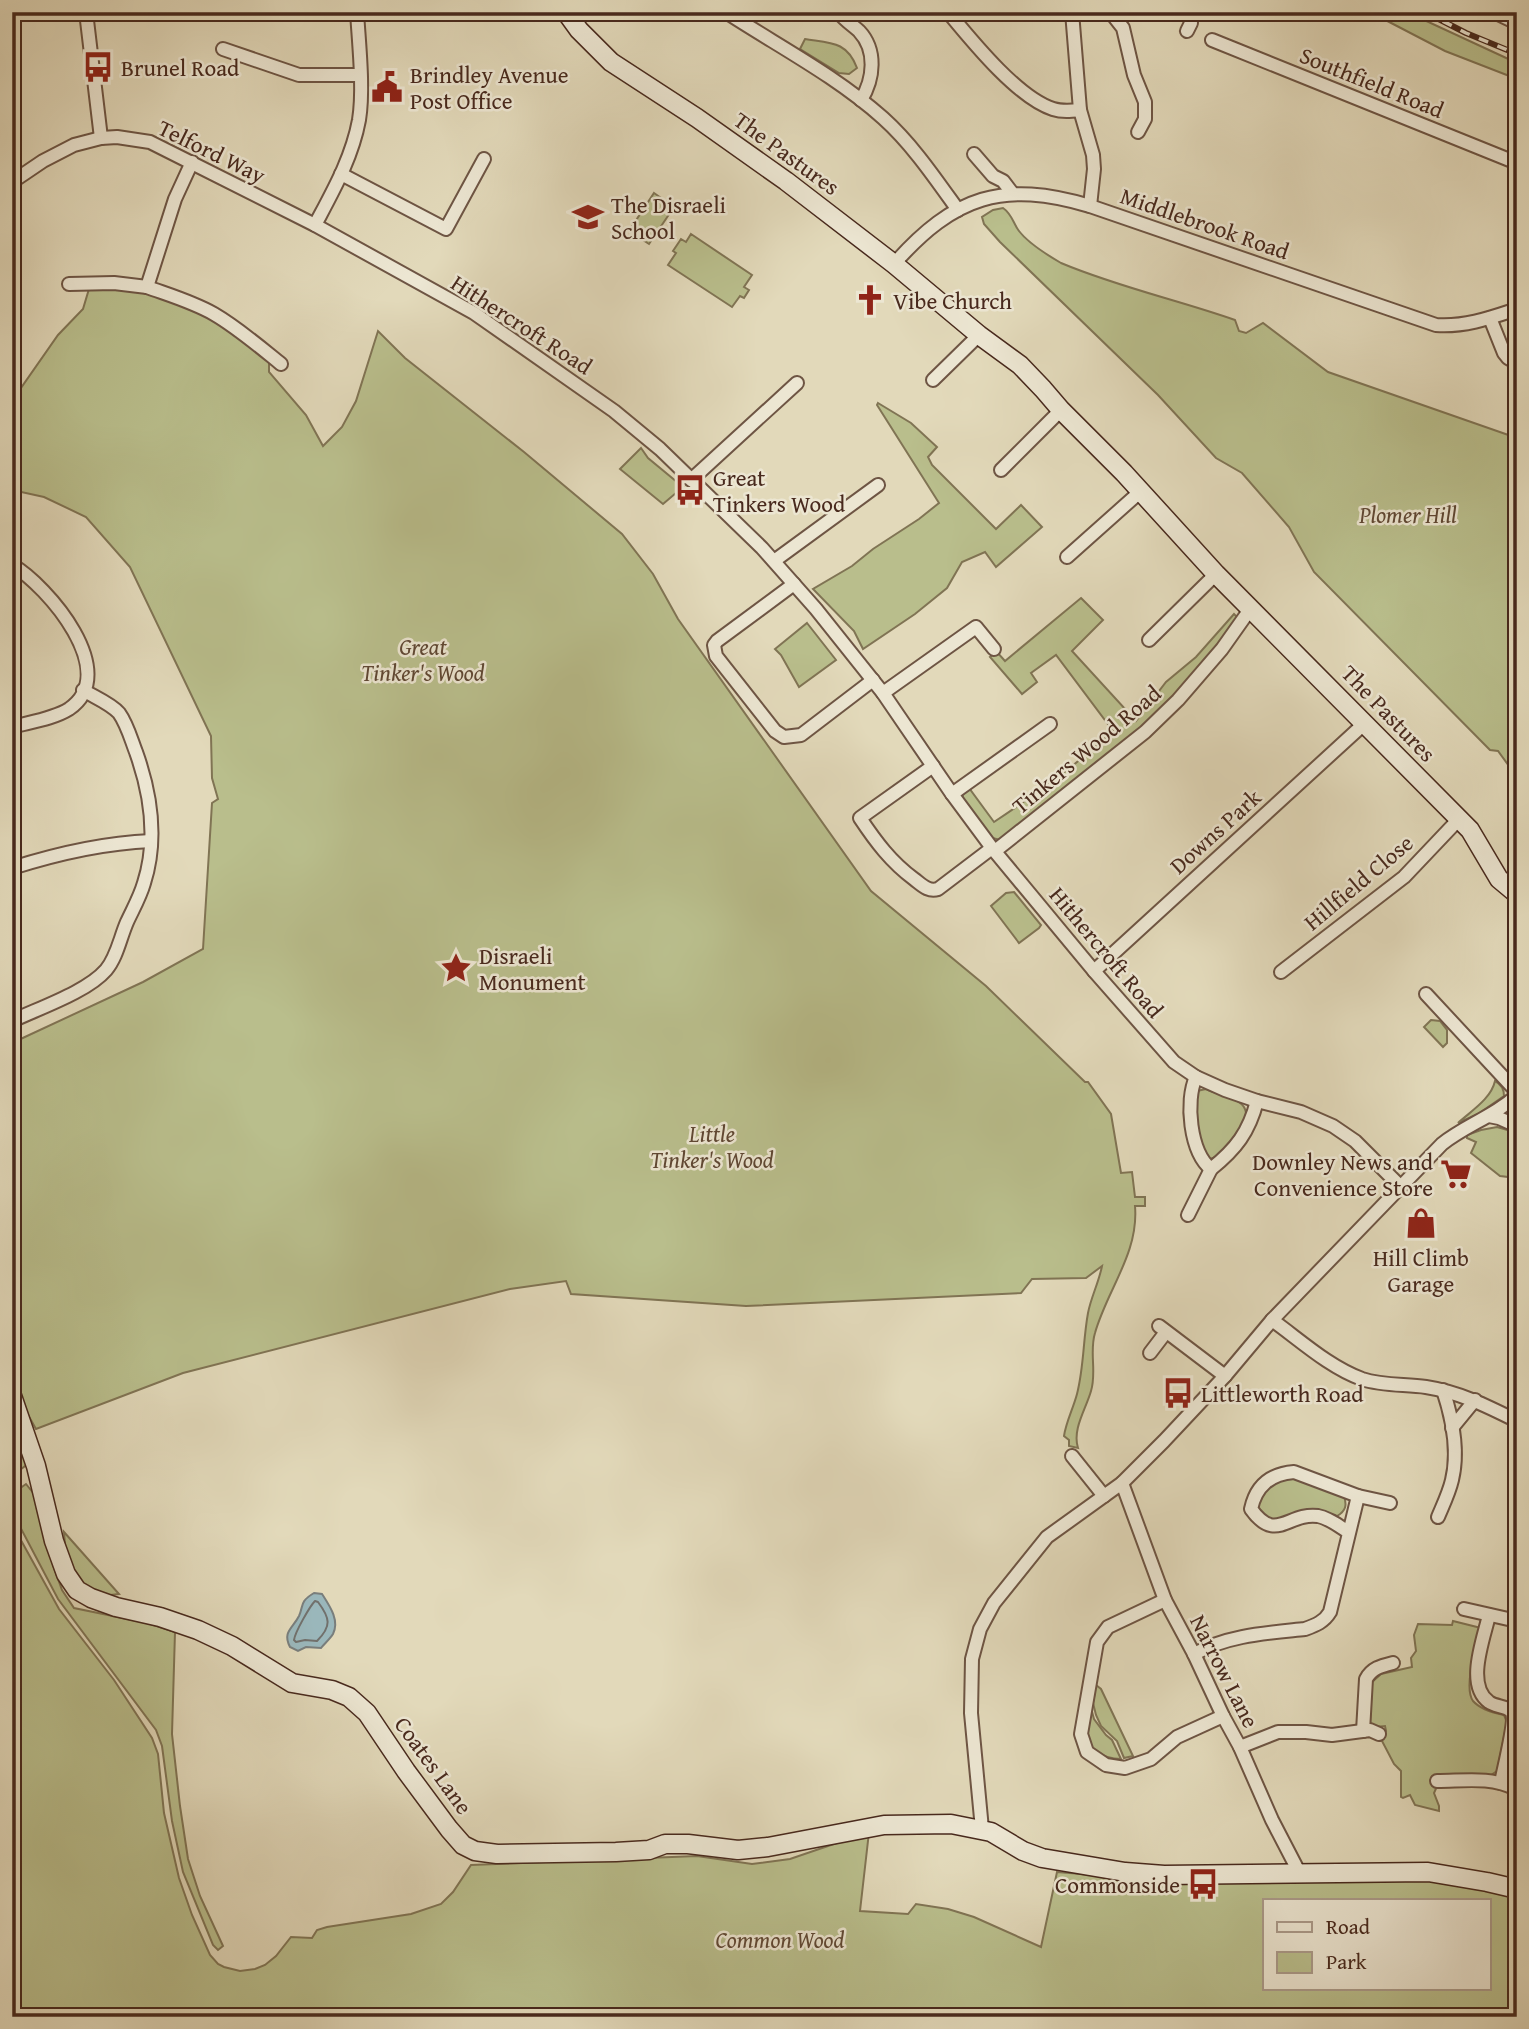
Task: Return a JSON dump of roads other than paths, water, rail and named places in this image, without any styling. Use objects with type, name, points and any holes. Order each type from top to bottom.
[{"type":"street","points":[[86,12],[101,138]]},
{"type":"street","points":[[315,225],[341,174],[353,144],[359,118],[357,12]]},
{"type":"street","name":"The Pastures","points":[[566,12],[579,30],[611,62],[786,181],[1020,365],[1060,411],[1141,491],[1216,574],[1471,830],[1499,879],[1517,894]]},
{"type":"street","points":[[726,12],[861,100],[902,137],[958,210]]},
{"type":"street","points":[[838,12],[860,32],[868,44],[872,59],[869,82],[861,100]]},
{"type":"street","points":[[948,12],[991,62],[1025,93],[1056,110],[1080,110]]},
{"type":"street","points":[[1088,12],[1073,14],[1080,110],[1093,155],[1094,181],[1090,206]]},
{"type":"street","points":[[1104,12],[1112,14],[1123,27],[1134,75],[1145,102],[1146,119],[1138,132]]},
{"type":"street","points":[[1188,31],[1191,23],[1190,12]]},
{"type":"street","points":[[1494,12],[1517,23]]},
{"type":"street","name":"Southfield Road","points":[[1212,40],[1517,163]]},
{"type":"street","points":[[223,49],[299,75],[360,75]]},
{"type":"street","name":"Telford Way","points":[[12,182],[43,161],[74,145],[117,137],[150,142],[315,225]]},
{"type":"street","points":[[974,154],[1013,194]]},
{"type":"street","points":[[341,174],[446,229],[484,159]]},
{"type":"street","points":[[147,287],[175,199],[192,162]]},
{"type":"street","name":"Middlebrook Road","points":[[894,264],[930,227],[958,210],[982,200],[1013,194],[1035,194],[1090,206],[1436,325],[1455,326],[1517,309]]},
{"type":"street","name":"Hithercroft Road","points":[[315,225],[474,313],[614,411],[660,449],[774,561],[837,634],[883,693],[994,850],[1174,1062],[1196,1077],[1225,1090],[1301,1112],[1333,1126],[1355,1141],[1400,1186]]},
{"type":"street","points":[[69,284],[114,283],[147,287],[192,303],[215,314],[281,364]]},
{"type":"street","points":[[1490,318],[1504,354],[1517,363]]},
{"type":"street","points":[[933,380],[979,335]]},
{"type":"street","points":[[691,480],[797,383]]},
{"type":"street","points":[[1001,470],[1060,411]]},
{"type":"street","points":[[774,561],[878,485]]},
{"type":"street","points":[[1067,557],[1141,491]]},
{"type":"street","points":[[12,565],[52,599],[75,634],[88,668],[83,690],[69,708],[58,714],[12,727]]},
{"type":"street","points":[[1149,640],[1216,574]]},
{"type":"street","points":[[794,584],[714,645],[716,656],[775,731],[784,737],[801,735],[873,680]]},
{"type":"street","name":"Tinkers Wood Road","points":[[994,850],[1145,732],[1178,700],[1222,649],[1251,608]]},
{"type":"street","points":[[883,693],[976,627],[994,649]]},
{"type":"street","points":[[12,1021],[81,989],[94,981],[111,964],[144,884],[151,841],[151,818],[149,795],[138,758],[120,714],[83,690]]},
{"type":"street","name":"Downs Park","points":[[1094,971],[1365,723]]},
{"type":"street","points":[[952,794],[1050,724]]},
{"type":"street","points":[[933,766],[860,818],[881,849],[902,870],[933,891],[994,850]]},
{"type":"street","name":"Hillfield Close","points":[[1281,972],[1404,877],[1459,819]]},
{"type":"street","points":[[12,868],[113,845],[151,841]]},
{"type":"street","points":[[1426,994],[1517,1094],[1489,1116],[1442,1144],[1272,1320],[1225,1376],[1122,1483],[1047,1537],[994,1603],[980,1629],[972,1659],[971,1704],[982,1829],[1042,1858],[1125,1872],[1164,1875],[1428,1872],[1517,1889]]},
{"type":"street","points":[[1196,1077],[1189,1105],[1197,1150],[1211,1169]]},
{"type":"street","points":[[1188,1215],[1211,1169],[1225,1158],[1247,1130],[1257,1101]]},
{"type":"street","points":[[1489,1116],[1517,1126]]},
{"type":"street","points":[[1272,1320],[1329,1361],[1363,1380],[1443,1390],[1475,1400],[1517,1421]]},
{"type":"street","points":[[1150,1353],[1163,1329],[1225,1376]]},
{"type":"street","points":[[1438,1517],[1454,1472],[1452,1428],[1443,1390]]},
{"type":"street","name":"Coates Lane","points":[[12,1396],[36,1466],[54,1541],[66,1574],[77,1590],[116,1606],[198,1630],[232,1646],[292,1683],[332,1690],[349,1697],[367,1713],[449,1829],[463,1845],[475,1851],[497,1854],[616,1852],[649,1850],[666,1844],[738,1850],[768,1847],[884,1825],[951,1824],[982,1829]]},
{"type":"street","points":[[1452,1428],[1475,1400]]},
{"type":"street","points":[[1072,1456],[1104,1496]]},
{"type":"street","points":[[1348,1532],[1318,1516],[1305,1516],[1278,1526],[1267,1525],[1259,1521],[1251,1509],[1254,1495],[1272,1477],[1294,1472],[1358,1496],[1390,1503]]},
{"type":"street","name":"Narrow Lane","points":[[1122,1483],[1165,1600],[1240,1747],[1272,1820],[1300,1874]]},
{"type":"street","points":[[1194,1654],[1226,1640],[1305,1629],[1326,1619],[1332,1606],[1358,1496]]},
{"type":"street","points":[[1165,1600],[1108,1627],[1097,1642],[1081,1734],[1087,1752],[1105,1765],[1125,1768],[1151,1759],[1177,1737],[1223,1716]]},
{"type":"street","points":[[1464,1609],[1517,1621]]},
{"type":"street","points":[[1489,1615],[1478,1664],[1478,1689],[1489,1702],[1515,1714],[1501,1783]]},
{"type":"street","points":[[1363,1731],[1366,1679],[1369,1672],[1393,1663]]},
{"type":"street","points":[[1240,1747],[1278,1732],[1332,1735],[1370,1730],[1379,1734]]},
{"type":"street","points":[[1437,1781],[1484,1780],[1516,1789]]},
{"type":"water","points":[[314,1593],[322,1594],[328,1603],[333,1613],[335,1629],[321,1648],[306,1647],[298,1651],[290,1647],[287,1638],[289,1630],[299,1616],[304,1601]]},
{"type":"railway","points":[[1425,12],[1517,54]]},
{"type":"place","name":"Brunel Road","points":[[98,67]]},
{"type":"place","name":"Brindley Avenue Post Office","points":[[387,87]]},
{"type":"place","name":"The Disraeli School","points":[[588,217]]},
{"type":"place","name":"Vibe Church","points":[[870,300]]},
{"type":"place","name":"Great Tinkers Wood","points":[[690,490]]},
{"type":"place","name":"Disraeli Monument","points":[[456,968]]},
{"type":"place","name":"Downley News and Convenience Store","points":[[1456,1174]]},
{"type":"place","name":"Hill Climb Garage","points":[[1421,1223]]},
{"type":"place","name":"Littleworth Road","points":[[1178,1393]]},
{"type":"place","name":"Commonside","points":[[1203,1884]]},
{"type":"park label","name":"Plomer Hill","points":[[1408,514]]},
{"type":"park label","name":"Great Tinker's Wood","points":[[423,659]]},
{"type":"park label","name":"Little Tinker's Wood","points":[[712,1146]]},
{"type":"park label","name":"Common Wood","points":[[780,1939]]}]
